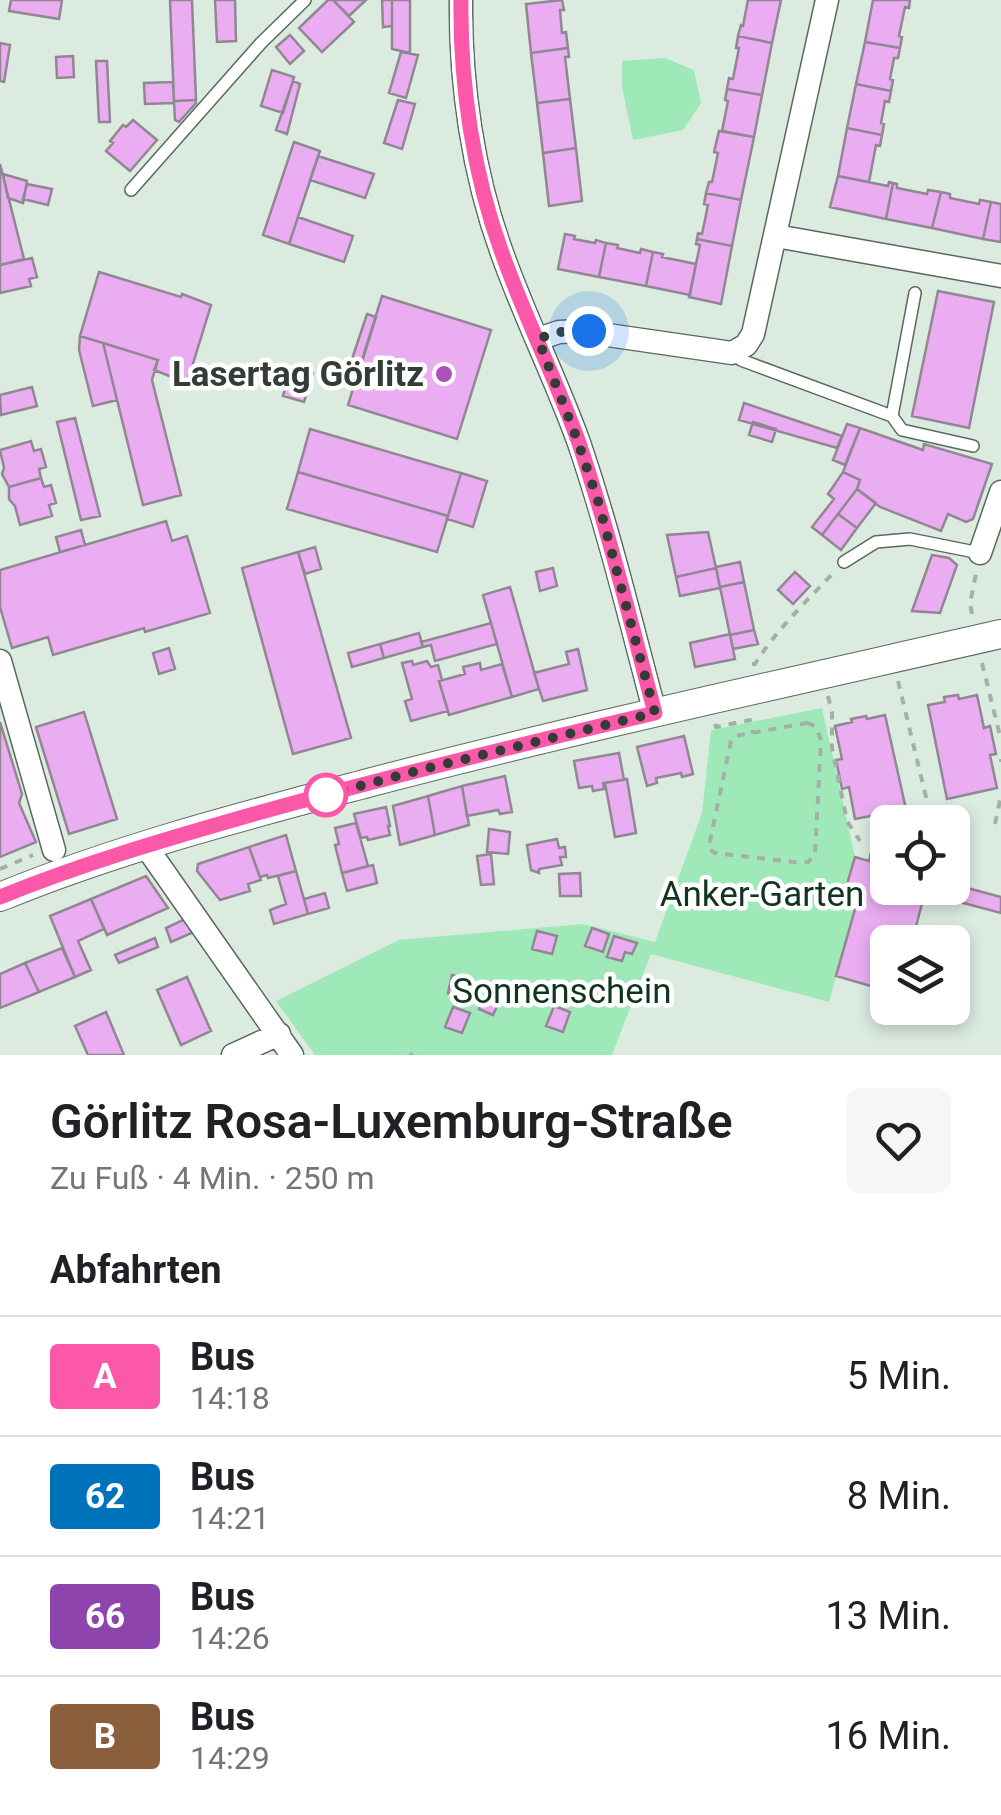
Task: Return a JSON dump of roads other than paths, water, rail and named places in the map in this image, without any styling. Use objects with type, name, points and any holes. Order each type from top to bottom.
[{"type":"street","points":[[461,0],[466,101],[490,220],[598,501],[655,713]]},
{"type":"street","points":[[538,339],[558,332],[589,331],[708,351],[732,353],[746,345],[776,236],[827,0]]},
{"type":"street","points":[[776,236],[1001,276]]},
{"type":"street","points":[[980,553],[1001,492]]},
{"type":"street","points":[[0,897],[145,844],[428,768],[989,636]]},
{"type":"street","points":[[0,661],[54,848]]},
{"type":"street","points":[[145,844],[292,1055]]},
{"type":"street","points":[[233,1055],[279,1034]]},
{"type":"lane","points":[[130,190],[261,43],[306,0]]},
{"type":"lane","points":[[892,416],[914,293]]},
{"type":"lane","points":[[732,353],[741,360],[892,416],[902,430],[973,446]]},
{"type":"lane","points":[[844,562],[876,542],[910,539],[980,553]]},
{"type":"place","name":"Lasertag Görlitz","points":[[444,374]]},
{"type":"park label","name":"Anker-Garten","points":[[762,894]]},
{"type":"park label","name":"Sonnenschein","points":[[562,991]]}]
